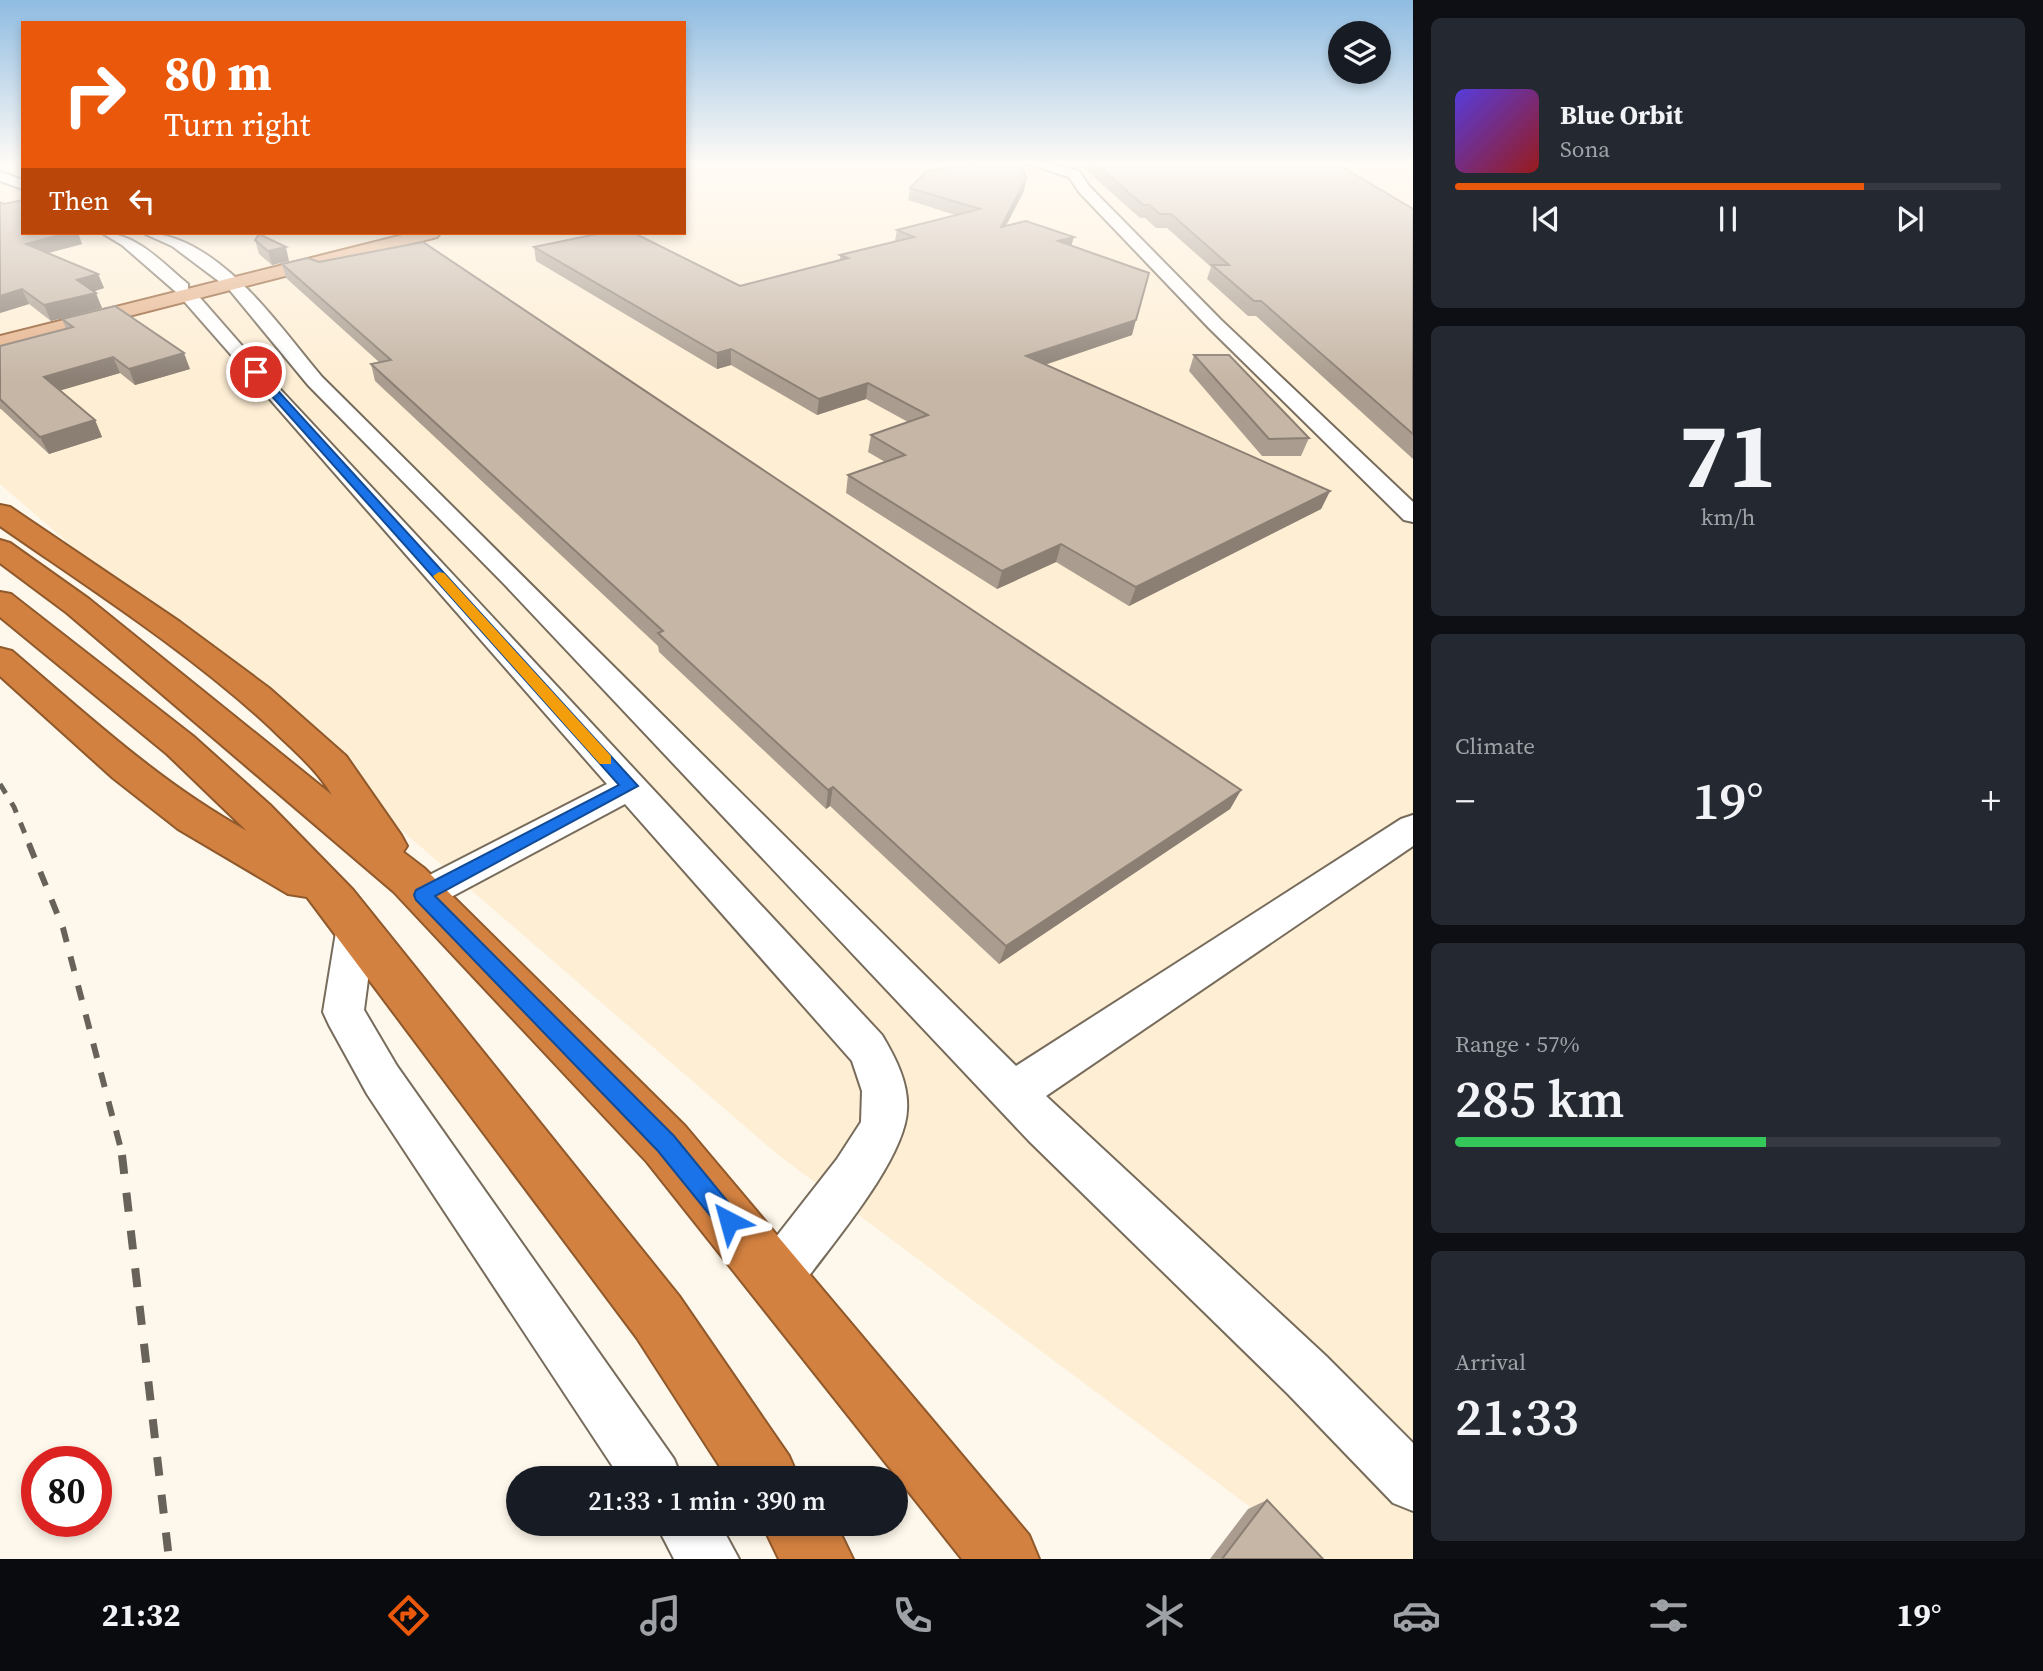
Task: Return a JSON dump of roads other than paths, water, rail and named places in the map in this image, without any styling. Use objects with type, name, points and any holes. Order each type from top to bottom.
[{"type":"highway","points":[[0,513],[168,629],[257,696],[332,765],[416,887]]},
{"type":"highway","points":[[0,549],[78,606],[416,887],[666,1144],[1005,1559]]},
{"type":"highway","points":[[0,601],[180,745],[256,815],[347,914],[657,1317],[757,1466]]},
{"type":"highway","points":[[0,658],[126,769],[192,819],[347,914]]},
{"type":"highway","points":[[804,1536],[819,1559]]},
{"type":"main road","points":[[229,281],[389,235]]},
{"type":"main road","points":[[0,343],[229,281],[423,235]]},
{"type":"main road","points":[[0,331],[186,292]]},
{"type":"street","points":[[113,235],[127,242],[186,292],[281,402],[867,1048],[883,1083],[884,1120],[878,1138],[776,1278]]},
{"type":"street","points":[[155,235],[177,243],[229,281],[315,382],[514,579],[1013,1093],[1307,1375],[1413,1483]]},
{"type":"street","points":[[1128,235],[1215,324],[1413,515]]},
{"type":"street","points":[[416,887],[630,786]]},
{"type":"street","points":[[1013,1093],[1413,828]]},
{"type":"street","points":[[347,914],[343,1012],[383,1080],[645,1466]]},
{"type":"street","points":[[693,1536],[709,1559]]},
{"type":"railway","points":[[0,784],[14,807],[30,846]]},
{"type":"railway","points":[[29,844],[63,928],[123,1157]]},
{"type":"railway","points":[[122,1155],[169,1559]]}]
